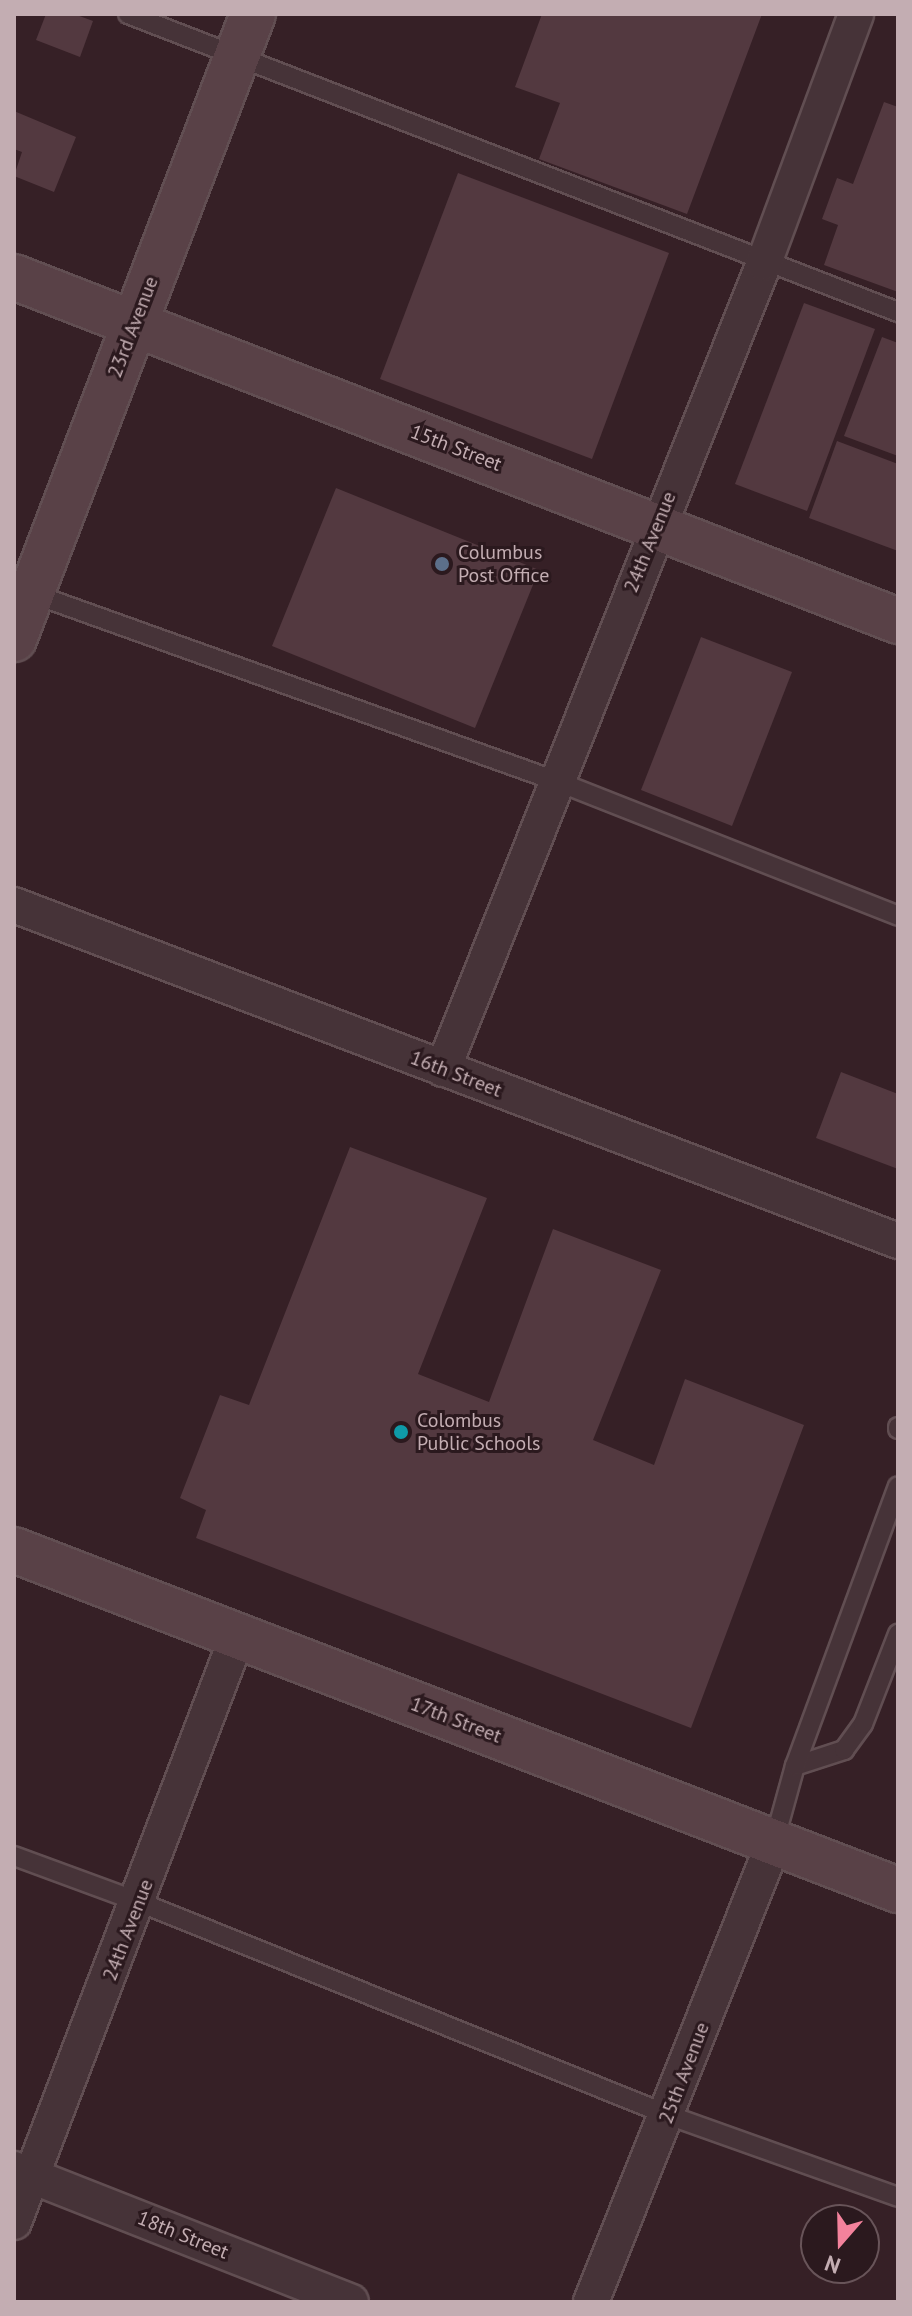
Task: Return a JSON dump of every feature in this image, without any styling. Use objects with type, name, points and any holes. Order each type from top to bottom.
[{"type":"main road","name":"23rd Avenue","points":[[14,639],[24,590],[134,324],[253,14]]},
{"type":"main road","name":"15th Street","points":[[14,277],[898,621]]},
{"type":"main road","name":"17th Street","points":[[14,1550],[898,1890]]},
{"type":"street","name":"24th Avenue","points":[[443,1069],[657,525],[764,263],[856,14]]},
{"type":"street","name":"16th Street","points":[[14,905],[898,1241]]},
{"type":"street","name":"24th Avenue","points":[[14,2222],[23,2173],[139,1902],[237,1637]]},
{"type":"street","name":"25th Avenue","points":[[591,2302],[668,2115],[774,1842]]},
{"type":"street","name":"18th Street","points":[[23,2173],[351,2302]]},
{"type":"lane","points":[[128,14],[764,263],[898,312]]},
{"type":"lane","points":[[24,590],[556,781],[898,916]]},
{"type":"lane","points":[[774,1842],[795,1766],[898,1486]]},
{"type":"lane","points":[[795,1766],[844,1750],[863,1724],[898,1634]]},
{"type":"lane","points":[[14,1856],[139,1902],[668,2115],[898,2197]]},
{"type":"building","points":[[46,14],[74,14],[93,21],[80,57],[36,40]]},
{"type":"building","points":[[542,14],[762,14],[687,214],[539,159],[560,103],[515,87]]},
{"type":"building","points":[[884,102],[898,107],[898,292],[824,265],[838,225],[822,219],[837,178],[853,184]]},
{"type":"building","points":[[14,111],[76,137],[54,192],[14,176],[22,152],[14,149]]},
{"type":"building","points":[[458,173],[669,253],[592,459],[380,379]]},
{"type":"building","points":[[804,303],[875,329],[807,511],[735,484]]},
{"type":"building","points":[[882,337],[898,343],[898,456],[844,436]]},
{"type":"building","points":[[837,441],[898,464],[898,551],[809,518]]},
{"type":"building","points":[[336,488],[539,570],[475,728],[272,646]]},
{"type":"building","points":[[701,637],[792,672],[732,826],[641,790]]},
{"type":"building","points":[[841,1072],[898,1094],[898,1169],[816,1138]]},
{"type":"building","name":"Colombus Public Schools","points":[[350,1147],[487,1198],[418,1374],[489,1402],[553,1229],[661,1270],[593,1440],[654,1465],[685,1379],[804,1425],[691,1728],[196,1538],[206,1510],[180,1498],[220,1395],[249,1405]]},
{"type":"place","name":"Columbus Post Office","points":[[442,564]]},
{"type":"place","name":"Colombus Public Schools","points":[[401,1432]]}]
